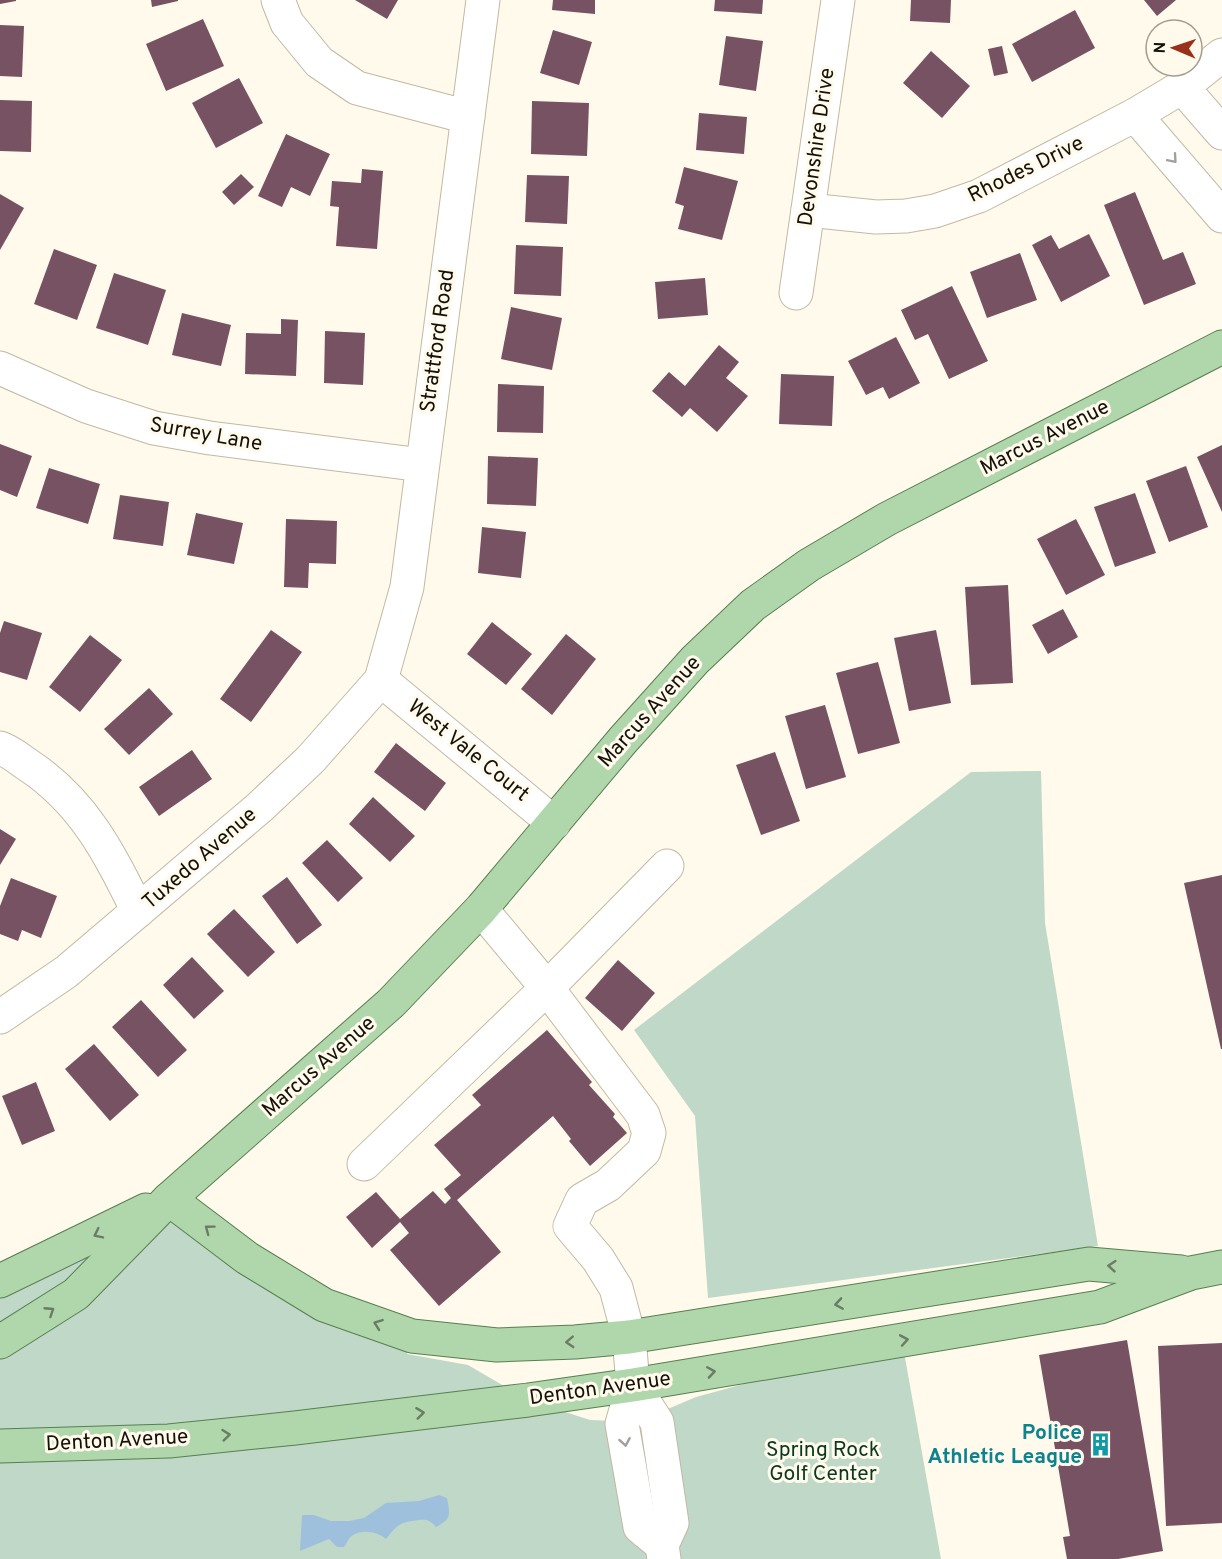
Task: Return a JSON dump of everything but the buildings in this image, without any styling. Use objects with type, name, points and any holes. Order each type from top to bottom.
[{"type":"main road","name":"Marcus Avenue","points":[[0,1342],[76,1294],[169,1199],[391,1003],[481,909],[623,740],[695,660],[753,605],[799,572],[887,519],[1222,347]]},
{"type":"main road","name":"Marcus Avenue","points":[[0,1281],[169,1199]]},
{"type":"main road","name":"Denton Avenue","points":[[169,1199],[247,1258],[324,1305],[412,1336],[497,1345],[629,1337],[1089,1264],[1191,1273]]},
{"type":"main road","name":"Denton Avenue","points":[[0,1446],[180,1440],[493,1404],[633,1385],[1100,1307],[1191,1273],[1222,1267]]},
{"type":"street","points":[[278,0],[287,23],[319,62],[357,88],[468,117]]},
{"type":"street","name":"Strattford Road","points":[[381,680],[407,586],[483,0]]},
{"type":"street","name":"Devonshire Drive","points":[[796,293],[838,0]]},
{"type":"street","name":"Rhodes Drive","points":[[808,210],[876,217],[906,216],[935,211],[979,196],[1135,115],[1182,87],[1222,56]]},
{"type":"street","points":[[1182,87],[1222,133]]},
{"type":"street","points":[[1135,115],[1222,216]]},
{"type":"street","name":"Surrey Lane","points":[[0,368],[86,406],[154,428],[210,438],[422,465]]},
{"type":"street","name":"West Vale Court","points":[[381,680],[554,823]]},
{"type":"street","name":"Tuxedo Avenue","points":[[0,1017],[66,972],[260,807],[310,760],[381,680]]},
{"type":"street","points":[[0,748],[34,769],[64,793],[88,821],[109,854],[138,911]]},
{"type":"street","points":[[364,1164],[547,988],[668,866]]},
{"type":"street","points":[[481,909],[547,988],[643,1115],[648,1126],[648,1138],[644,1151],[608,1185],[582,1200],[570,1227],[598,1259],[616,1288],[629,1337],[633,1385],[657,1422],[672,1523],[663,1552]]},
{"type":"green space","points":[[1041,771],[1045,923],[1098,1246],[708,1298],[695,1116],[634,1030],[971,772]]},
{"type":"green space","name":"Spring Rock Golf Center","points":[[169,1199],[412,1336],[407,1354],[468,1365],[528,1400],[590,1420],[637,1422],[696,1397],[902,1341],[941,1559],[0,1559],[0,1281]]},
{"type":"water","points":[[439,1495],[447,1498],[449,1516],[436,1527],[430,1521],[413,1521],[400,1525],[386,1539],[375,1533],[361,1532],[352,1536],[344,1547],[337,1547],[329,1539],[300,1551],[302,1515],[314,1515],[331,1521],[349,1521],[364,1518],[386,1503],[419,1501]]},
{"type":"place","name":"Police Athletic League","points":[[1100,1445]]}]
